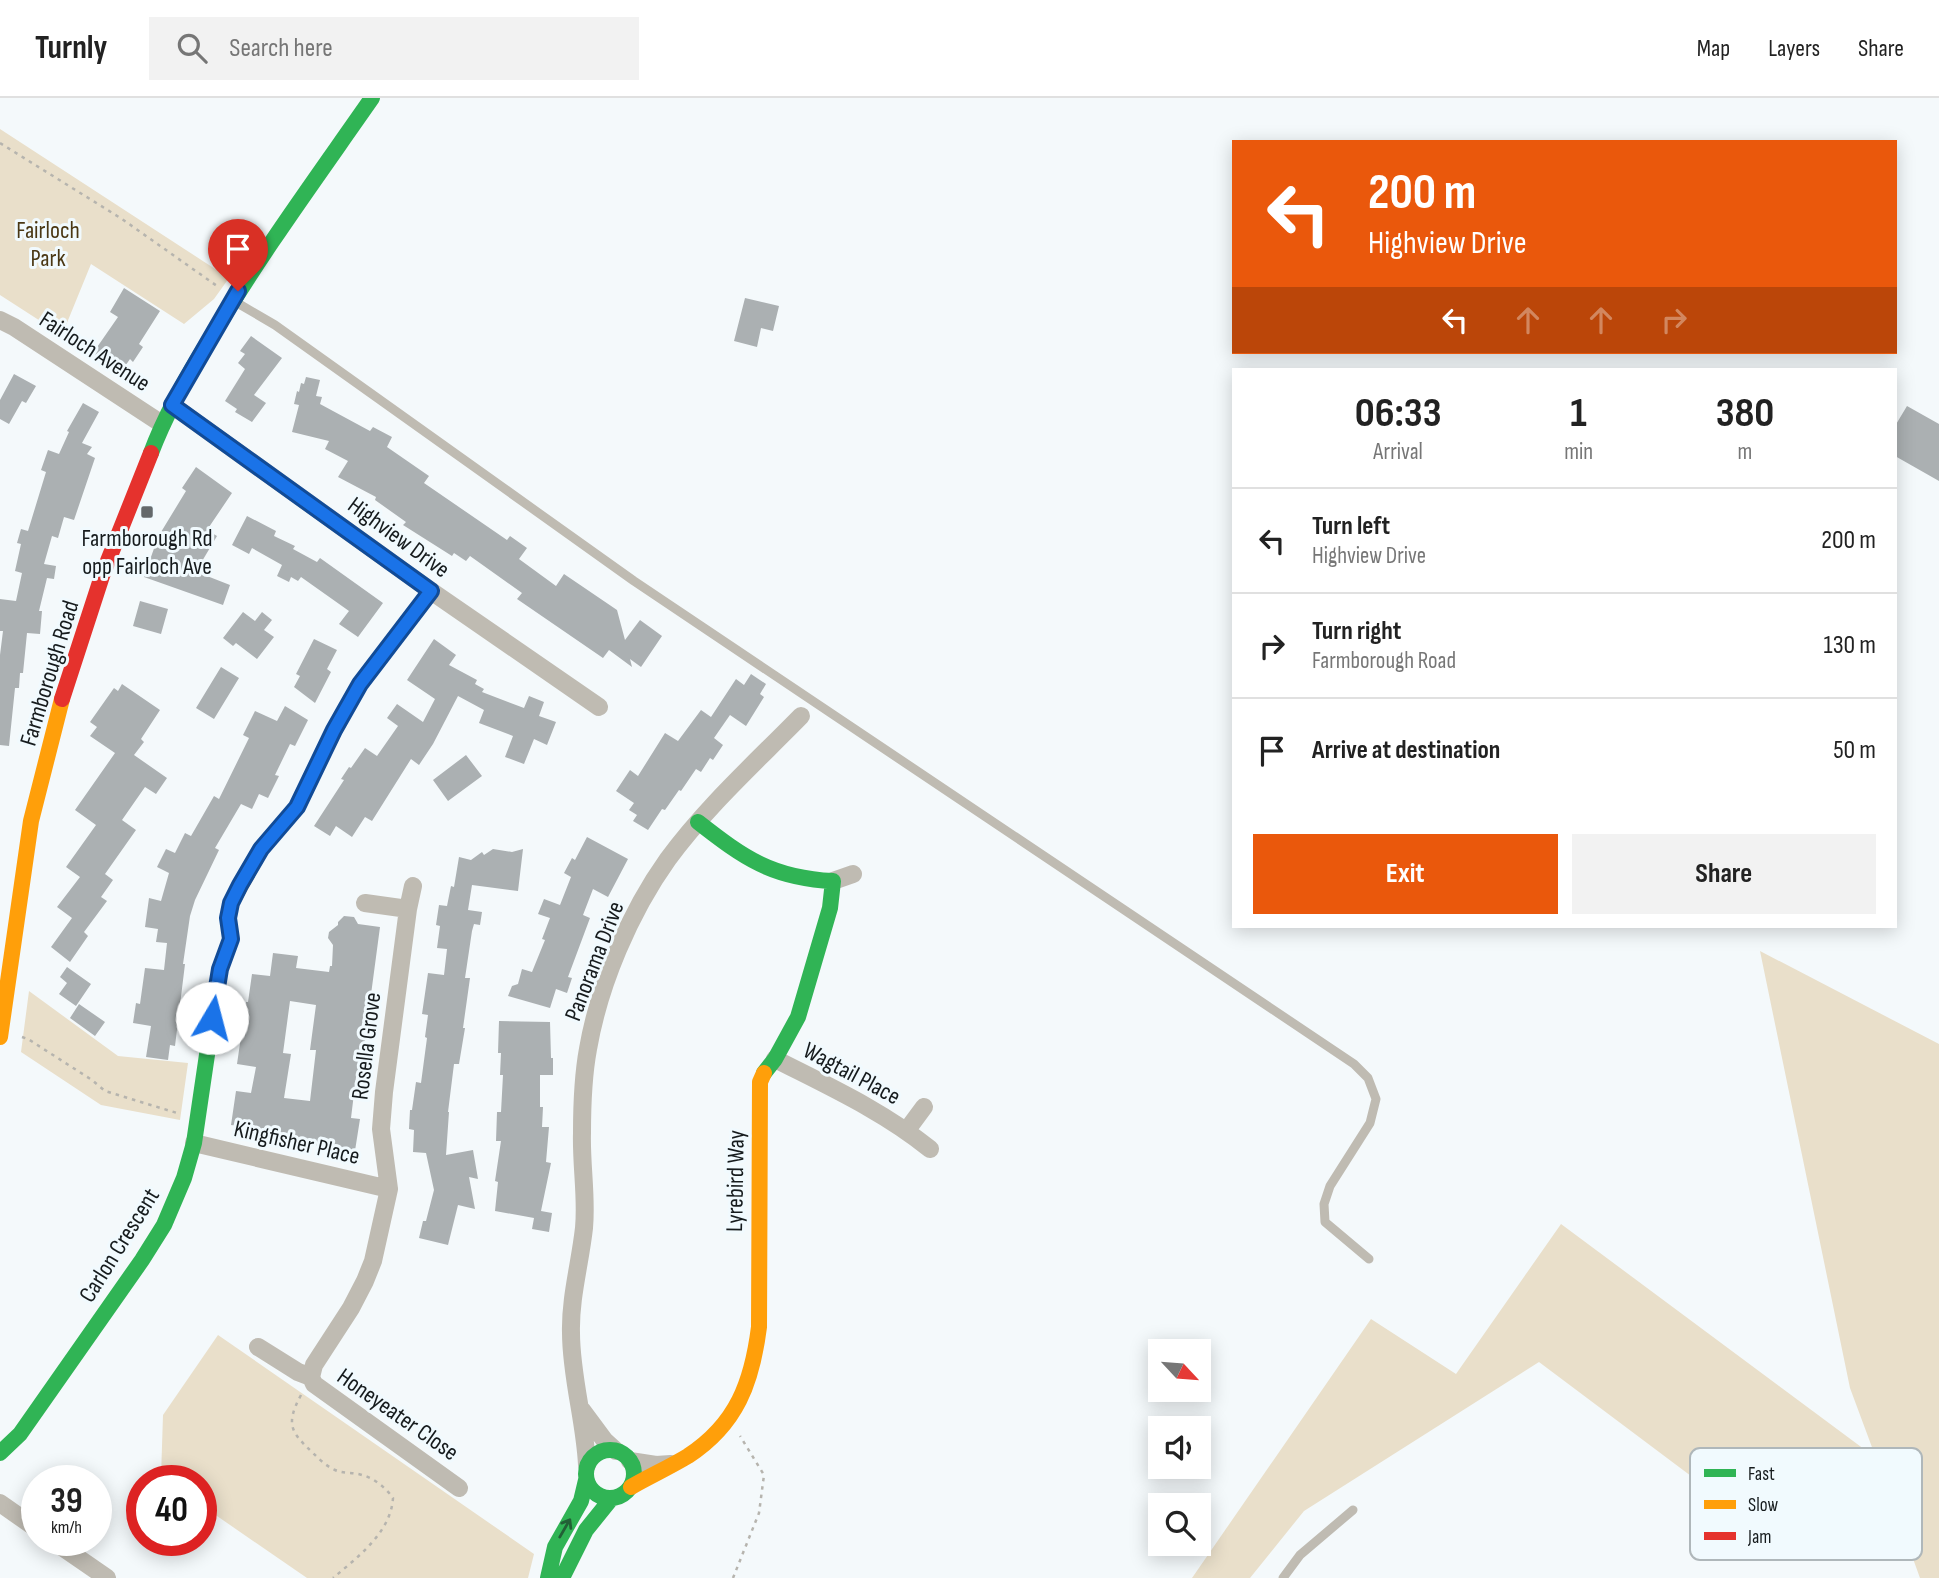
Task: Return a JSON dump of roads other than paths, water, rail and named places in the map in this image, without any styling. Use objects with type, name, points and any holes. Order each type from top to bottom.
[{"type":"street","name":"Farmborough Road","points":[[1,1034],[8,921],[60,706],[102,576],[172,405],[233,300],[372,98]]},
{"type":"street","name":"Fairloch Avenue","points":[[0,320],[162,425]]},
{"type":"street","name":"Highview Drive","points":[[172,405],[598,708]]},
{"type":"street","name":"Carlon Crescent","points":[[0,1453],[20,1434],[164,1225],[184,1178],[194,1143],[220,969],[231,939],[228,918],[231,903],[261,849],[297,807],[334,730],[360,684],[431,591]]},
{"type":"street","name":"Panorama Drive","points":[[548,1578],[555,1547],[581,1501],[587,1472],[571,1335],[572,1305],[584,1229],[583,1081],[596,1011],[627,931],[667,860],[698,822],[801,716]]},
{"type":"street","points":[[698,822],[734,850],[771,871],[808,881],[834,881],[853,874]]},
{"type":"street","name":"Lyrebird Way","points":[[631,1487],[690,1455],[707,1442],[728,1420],[751,1378],[759,1327],[760,1082],[798,1017],[827,918],[834,881]]},
{"type":"street","name":"Rosella Grove","points":[[389,1189],[382,1129],[384,1092],[413,886]]},
{"type":"street","points":[[365,903],[408,909]]},
{"type":"street","name":"Wagtail Place","points":[[775,1059],[856,1100],[907,1130],[930,1149]]},
{"type":"street","name":"Wagtail Place","points":[[907,1130],[924,1107]]},
{"type":"street","name":"Kingfisher Place","points":[[194,1143],[389,1189]]},
{"type":"street","name":"Honeyeater Close","points":[[312,1380],[314,1365],[365,1281],[379,1241],[389,1189]]},
{"type":"street","name":"Honeyeater Close","points":[[258,1347],[312,1380],[459,1488]]},
{"type":"street","name":"Panorama Drive","points":[[580,1407],[600,1435],[623,1456]]},
{"type":"street","points":[[611,1499],[599,1496],[589,1487],[587,1472],[590,1460],[599,1452],[656,1465],[673,1463]]},
{"type":"street","points":[[562,1578],[586,1530],[611,1499],[622,1495],[631,1487],[634,1476],[623,1456]]},
{"type":"street","points":[[0,1503],[21,1518]]},
{"type":"street","points":[[75,1556],[107,1578]]},
{"type":"lane","points":[[233,300],[275,325],[634,581],[1354,1064],[1368,1079],[1376,1099],[1370,1123],[1329,1186],[1324,1204],[1325,1222],[1369,1259]]},
{"type":"lane","points":[[1283,1578],[1300,1555],[1353,1510]]},
{"type":"place","name":"Farmborough Rd opp Fairloch Ave","points":[[147,512]]},
{"type":"park label","name":"Fairloch Park","points":[[48,244]]}]
